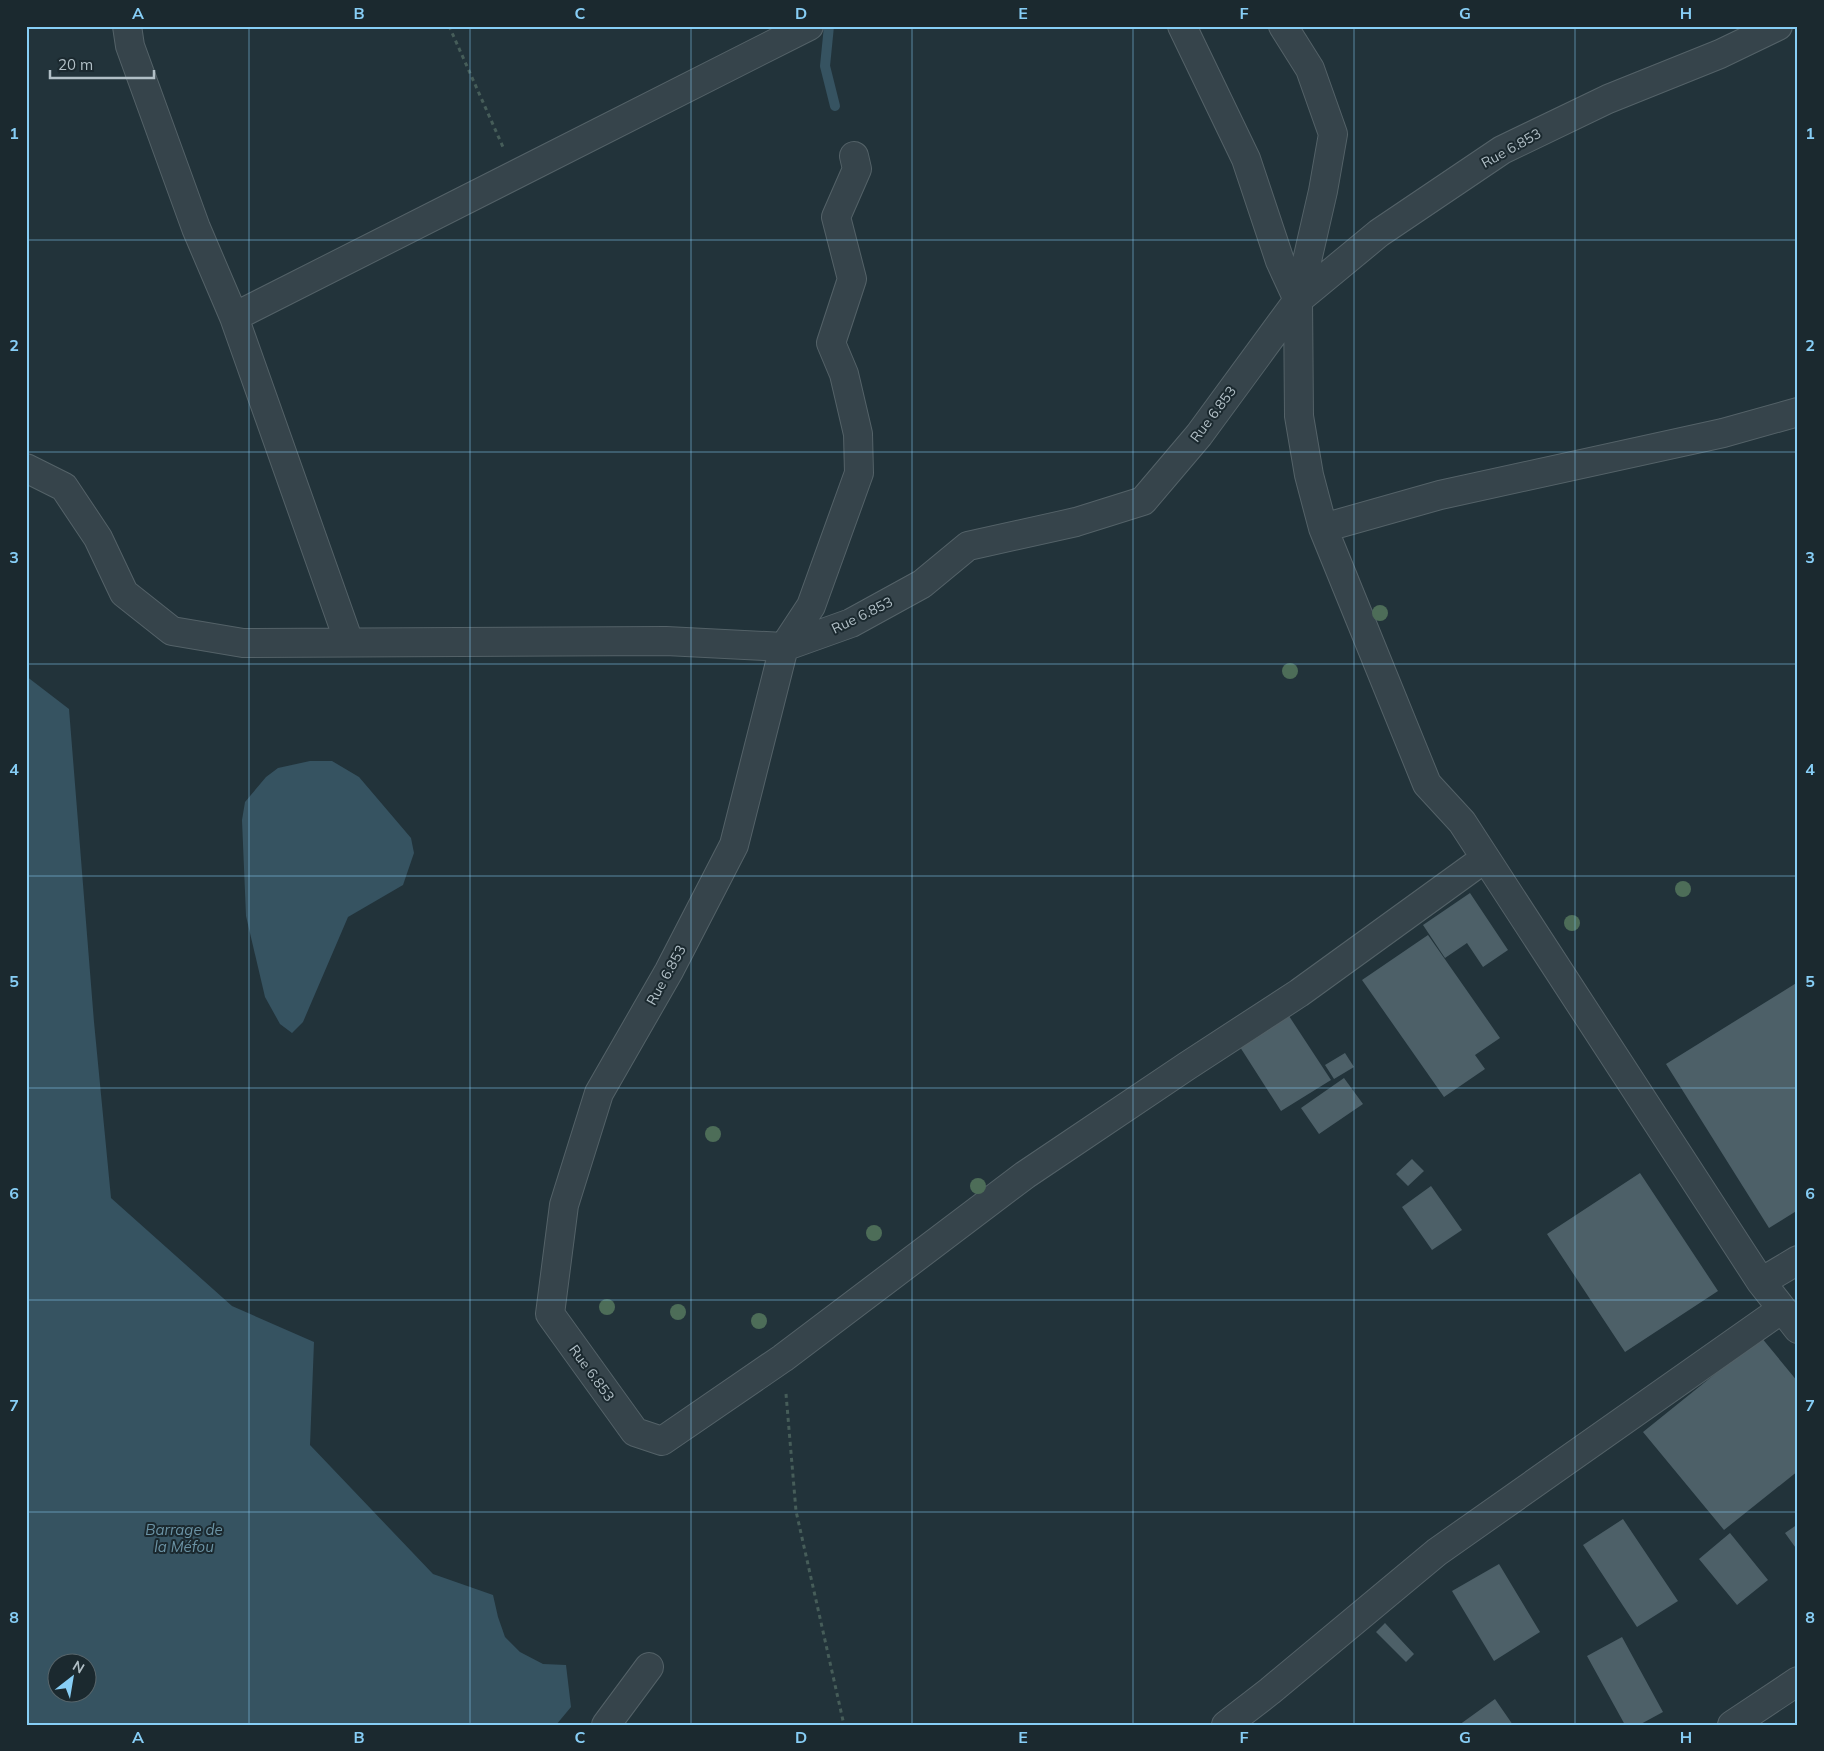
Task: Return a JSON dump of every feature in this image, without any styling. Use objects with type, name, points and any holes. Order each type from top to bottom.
[{"type":"street","points":[[127,26],[130,46],[193,219],[234,317],[349,642]]},
{"type":"street","points":[[234,317],[809,26]]},
{"type":"street","points":[[1182,26],[1246,159],[1280,261],[1298,300]]},
{"type":"street","points":[[1226,1725],[1438,1552],[1790,1319],[1760,1282],[1484,859],[1462,822],[1427,784],[1323,528],[1309,475],[1299,416],[1298,300],[1323,191],[1333,134],[1310,69],[1283,26]]},
{"type":"street","name":"Rue 6.853","points":[[783,1358],[662,1441],[635,1432],[550,1314],[564,1205],[599,1093],[669,970],[734,845],[784,647],[851,623],[922,584],[968,546],[1076,522],[1143,501],[1199,435],[1298,300],[1378,233],[1502,150],[1608,98],[1720,54],[1778,26]]},
{"type":"street","points":[[26,468],[64,487],[98,538],[124,593],[172,630],[243,643],[666,640],[784,647],[811,606],[858,473],[858,434],[844,374],[831,343],[852,279],[836,217],[857,169],[854,156]]},
{"type":"street","points":[[1323,528],[1440,495],[1723,433],[1798,412]]},
{"type":"street","points":[[783,1358],[1025,1175],[1299,993],[1484,859]]},
{"type":"street","points":[[1760,1282],[1798,1260]]},
{"type":"street","points":[[606,1725],[649,1667]]},
{"type":"street","points":[[1732,1725],[1798,1681]]},
{"type":"path","points":[[449,26],[516,175]]},
{"type":"path","points":[[783,1358],[796,1511],[844,1725]]},
{"type":"water","name":"Barrage de la Méfou","points":[[26,676],[69,709],[94,1022],[111,1198],[232,1306],[314,1342],[310,1445],[433,1574],[493,1595],[505,1637],[520,1652],[543,1664],[566,1665],[571,1707],[556,1725],[26,1725]]},
{"type":"water","points":[[310,761],[332,761],[359,777],[411,838],[414,853],[403,885],[348,917],[303,1022],[292,1033],[280,1024],[265,997],[246,916],[242,820],[245,802],[266,777],[278,768]]},
{"type":"building","points":[[1470,893],[1508,950],[1483,967],[1467,943],[1445,958],[1423,925]]},
{"type":"building","points":[[1428,935],[1500,1038],[1475,1055],[1485,1069],[1444,1097],[1362,980]]},
{"type":"building","points":[[1798,982],[1798,1210],[1769,1228],[1666,1064]]},
{"type":"building","points":[[1289,1016],[1331,1080],[1281,1111],[1240,1047]]},
{"type":"building","points":[[1345,1053],[1354,1067],[1334,1079],[1325,1065]]},
{"type":"building","points":[[1344,1078],[1363,1104],[1319,1134],[1301,1108]]},
{"type":"building","points":[[1412,1159],[1424,1171],[1408,1186],[1396,1174]]},
{"type":"building","points":[[1640,1173],[1718,1291],[1625,1352],[1547,1234]]},
{"type":"building","points":[[1431,1186],[1462,1230],[1432,1250],[1402,1207]]},
{"type":"building","points":[[1761,1337],[1798,1382],[1798,1471],[1724,1530],[1643,1432]]},
{"type":"building","points":[[1623,1519],[1678,1601],[1637,1627],[1583,1545]]},
{"type":"building","points":[[1798,1524],[1798,1551],[1785,1533]]},
{"type":"building","points":[[1730,1533],[1768,1580],[1737,1605],[1699,1559]]},
{"type":"building","points":[[1499,1564],[1540,1632],[1494,1661],[1452,1591]]},
{"type":"building","points":[[1385,1623],[1414,1654],[1406,1662],[1376,1632]]},
{"type":"building","points":[[1622,1637],[1663,1712],[1639,1725],[1625,1725],[1587,1656]]},
{"type":"building","points":[[1495,1699],[1513,1725],[1459,1725]]},
{"type":"waterway","points":[[829,26],[825,66],[835,106]]}]
